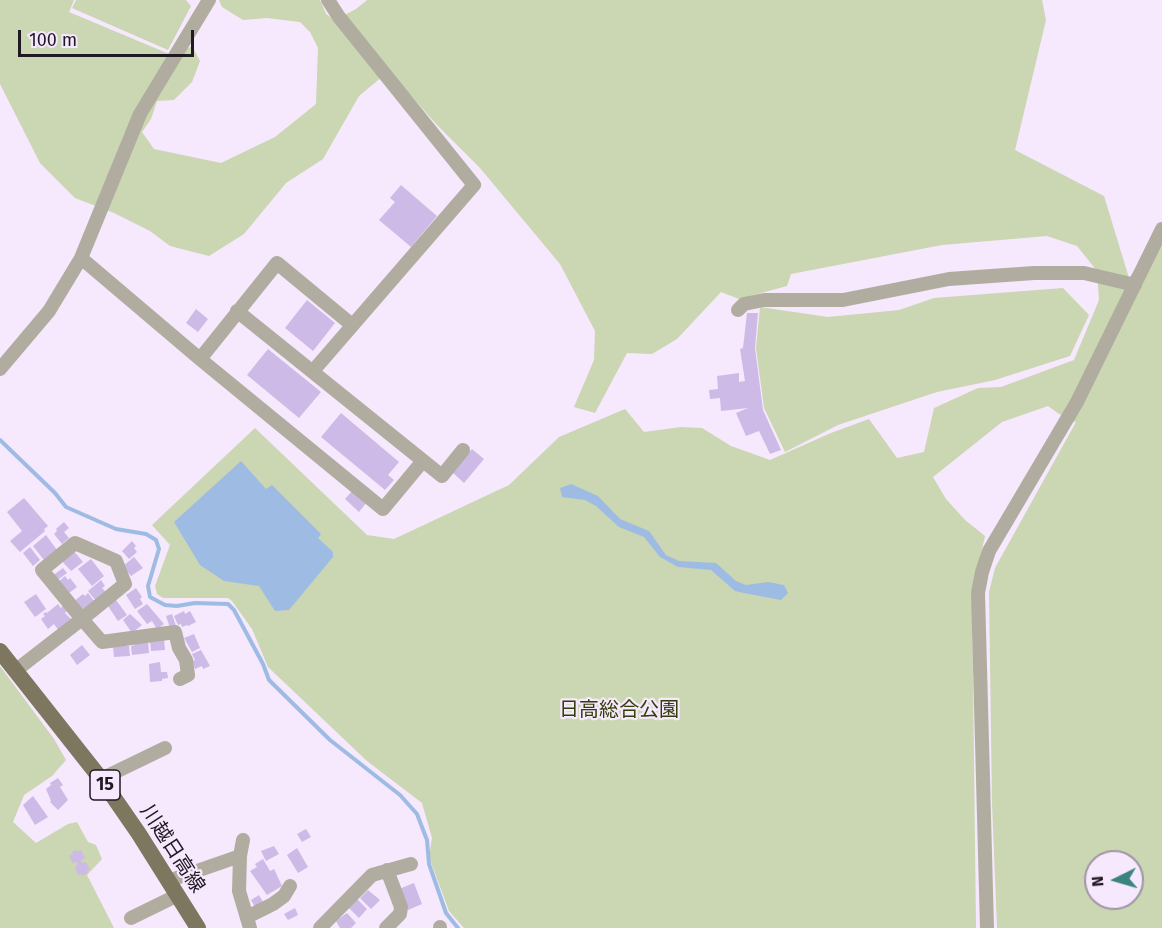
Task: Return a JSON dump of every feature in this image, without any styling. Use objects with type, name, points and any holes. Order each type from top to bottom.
[{"type":"main road","name":"川越日高線","points":[[0,651],[101,779],[198,928]]},
{"type":"street","points":[[0,369],[49,311],[81,258],[140,114],[209,0]]},
{"type":"street","points":[[313,371],[474,184],[328,0]]},
{"type":"street","points":[[987,928],[978,593],[982,572],[989,551],[1077,402],[1162,229]]},
{"type":"street","points":[[81,258],[383,509],[422,462]]},
{"type":"street","points":[[200,358],[277,263],[352,326]]},
{"type":"street","points":[[738,310],[744,304],[764,300],[843,300],[949,279],[1034,273],[1084,273],[1135,285]]},
{"type":"street","points":[[237,311],[442,476],[463,450]]},
{"type":"street","points":[[15,671],[82,619],[125,584],[116,561],[75,543],[42,570],[82,619],[102,642],[175,632],[189,675],[180,679]]},
{"type":"street","points":[[101,779],[165,748]]},
{"type":"street","points":[[243,840],[239,891],[249,923],[284,896],[290,886]]},
{"type":"street","points":[[131,918],[173,888],[240,856]]},
{"type":"street","points":[[320,928],[372,875],[411,864]]},
{"type":"street","points":[[386,928],[400,914],[401,907],[387,870]]},
{"type":"green space","name":"日高総合公園","points":[[0,0],[74,0],[69,12],[174,56],[192,46],[200,61],[192,82],[174,100],[157,101],[151,119],[142,132],[154,149],[221,163],[275,137],[316,104],[318,48],[310,32],[300,22],[267,18],[243,20],[222,7],[219,0],[320,0],[326,14],[335,20],[356,9],[367,0],[1042,0],[1046,20],[1015,150],[1104,196],[1129,278],[1162,233],[1162,928],[997,928],[992,803],[989,592],[995,568],[1076,422],[1069,421],[1048,406],[1002,422],[933,477],[946,499],[965,520],[985,536],[972,594],[976,928],[464,928],[449,911],[429,857],[432,838],[422,803],[367,761],[268,667],[252,629],[232,601],[228,598],[163,598],[157,594],[155,586],[170,545],[152,525],[255,428],[367,535],[394,539],[509,485],[559,437],[625,409],[644,432],[681,427],[702,428],[731,446],[770,460],[869,419],[897,458],[924,452],[934,408],[978,388],[1001,387],[1074,360],[1099,300],[1097,271],[1077,246],[1047,236],[942,245],[791,274],[787,286],[739,299],[721,292],[677,339],[652,354],[627,353],[595,413],[574,407],[594,360],[595,331],[560,264],[480,168],[437,125],[389,71],[359,96],[323,159],[286,183],[244,234],[209,256],[170,246],[150,231],[114,213],[75,198],[40,163],[0,84]]},
{"type":"green space","points":[[76,0],[186,0],[191,6],[168,50],[72,8]]},
{"type":"green space","points":[[1063,288],[1089,315],[1070,356],[995,380],[937,392],[838,425],[785,452],[764,408],[756,348],[760,307],[828,317],[899,310],[934,298]]},
{"type":"green space","points":[[0,666],[54,739],[66,760],[52,776],[24,795],[13,822],[36,843],[68,824],[77,822],[88,842],[96,845],[102,859],[87,875],[114,928],[0,928]]},
{"type":"water","points":[[241,461],[266,489],[272,485],[321,534],[318,538],[333,552],[333,557],[289,610],[275,611],[259,586],[224,581],[200,565],[174,522]]},
{"type":"water","points":[[571,484],[598,496],[620,519],[649,531],[666,555],[679,561],[716,563],[736,581],[746,585],[768,582],[784,585],[788,593],[781,600],[735,591],[711,570],[678,567],[660,557],[644,537],[619,527],[596,506],[585,500],[562,497],[560,488]]},
{"type":"building","points":[[401,185],[437,216],[411,247],[379,220],[395,202],[390,198]]},
{"type":"building","points":[[307,300],[335,323],[313,351],[285,328]]},
{"type":"building","points":[[196,309],[208,319],[198,332],[186,323]]},
{"type":"building","points":[[747,313],[758,313],[755,348],[763,410],[781,450],[770,454],[759,431],[746,436],[736,413],[748,408],[721,411],[720,398],[710,399],[709,390],[718,389],[717,376],[739,373],[739,382],[745,381],[740,349],[743,348]]},
{"type":"building","points":[[268,349],[321,392],[299,418],[247,375]]},
{"type":"building","points":[[341,413],[399,462],[388,475],[394,480],[385,490],[321,437]]},
{"type":"building","points":[[472,449],[484,459],[464,483],[452,472]]},
{"type":"building","points":[[353,490],[367,502],[359,512],[345,499]]},
{"type":"building","points":[[24,498],[48,526],[20,552],[10,541],[22,531],[7,512]]},
{"type":"building","points":[[64,522],[69,528],[64,532],[69,538],[62,544],[54,534]]},
{"type":"building","points":[[46,535],[57,550],[44,560],[33,546]]},
{"type":"building","points":[[132,541],[137,552],[129,559],[122,551]]},
{"type":"building","points":[[30,547],[40,560],[33,566],[23,553]]},
{"type":"building","points":[[72,549],[83,562],[71,571],[60,559]]},
{"type":"building","points":[[134,557],[143,568],[131,576],[123,566]]},
{"type":"building","points":[[91,559],[104,576],[92,586],[78,569]]},
{"type":"building","points":[[63,568],[67,573],[56,581],[52,576]]},
{"type":"building","points":[[65,576],[68,580],[70,578],[77,587],[69,593],[58,582]]},
{"type":"building","points":[[101,580],[105,586],[102,588],[106,592],[96,601],[88,591]]},
{"type":"building","points":[[136,588],[142,597],[140,599],[143,604],[135,609],[126,595]]},
{"type":"building","points":[[88,593],[94,601],[80,610],[73,602]]},
{"type":"building","points":[[36,594],[46,609],[35,617],[24,602]]},
{"type":"building","points":[[116,600],[127,615],[118,621],[108,606]]},
{"type":"building","points":[[58,604],[61,608],[63,606],[67,611],[65,613],[72,620],[59,631],[54,624],[48,629],[41,619],[45,616],[43,614]]},
{"type":"building","points":[[147,604],[164,624],[157,629],[152,621],[147,624],[137,611]]},
{"type":"building","points":[[184,611],[185,614],[190,611],[196,622],[182,627],[181,624],[178,625],[174,616]]},
{"type":"building","points":[[130,614],[142,625],[132,633],[123,620]]},
{"type":"building","points":[[172,614],[176,626],[170,628],[166,616]]},
{"type":"building","points":[[194,634],[200,648],[192,652],[184,638]]},
{"type":"building","points":[[164,639],[165,650],[151,651],[150,640]]},
{"type":"building","points":[[148,641],[149,653],[132,655],[131,646],[135,645],[135,642]]},
{"type":"building","points":[[126,644],[129,646],[130,656],[114,657],[113,646]]},
{"type":"building","points":[[82,645],[90,655],[77,665],[70,655]]},
{"type":"building","points":[[201,650],[210,666],[195,669],[192,654]]},
{"type":"building","points":[[160,662],[161,672],[167,672],[168,678],[150,682],[149,664]]},
{"type":"building","points":[[58,778],[63,785],[60,787],[68,800],[58,810],[50,802],[46,789]]},
{"type":"building","points":[[33,796],[48,817],[35,825],[23,805]]},
{"type":"building","points":[[306,829],[311,837],[302,842],[297,834]]},
{"type":"building","points":[[274,846],[279,854],[266,861],[261,851]]},
{"type":"building","points":[[297,848],[308,867],[298,873],[287,855]]},
{"type":"building","points":[[76,850],[77,852],[81,850],[85,858],[81,860],[82,863],[86,862],[90,870],[82,876],[78,875],[75,867],[78,865],[77,862],[73,863],[69,856]]},
{"type":"building","points":[[263,859],[270,871],[274,869],[282,886],[267,895],[250,871],[257,867],[255,864]]},
{"type":"building","points":[[414,883],[422,904],[408,910],[399,889]]},
{"type":"building","points":[[368,890],[380,900],[371,909],[360,898]]},
{"type":"building","points":[[259,895],[263,902],[255,907],[251,900]]},
{"type":"building","points":[[357,899],[367,909],[359,918],[349,908]]},
{"type":"building","points":[[295,908],[298,915],[288,920],[284,914]]},
{"type":"building","points":[[347,913],[356,923],[351,928],[340,928],[336,921]]},
{"type":"waterway","points":[[0,440],[55,493],[66,507],[116,529],[146,534],[156,540],[159,549],[148,586],[150,597],[165,605],[228,604],[234,610],[269,680],[330,740],[400,795],[417,814],[427,840],[429,864],[446,913],[458,928]]}]
